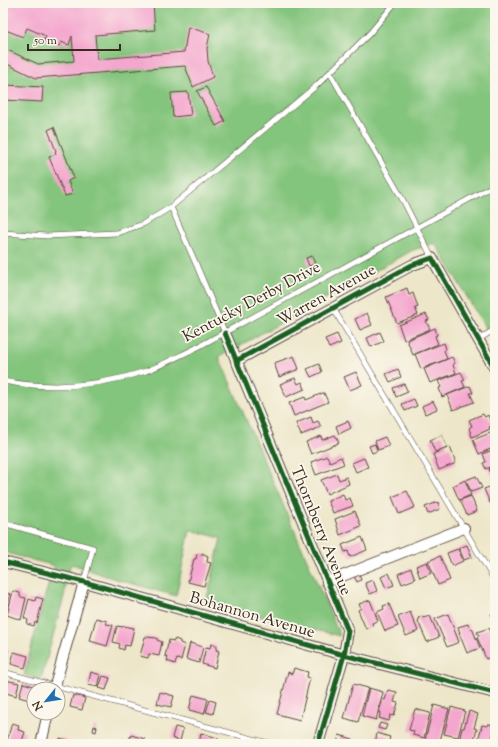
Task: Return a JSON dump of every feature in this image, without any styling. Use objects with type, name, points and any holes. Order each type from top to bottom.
[{"type":"street","name":"Warren Avenue","points":[[236,361],[412,265],[432,258]]},
{"type":"street","points":[[432,258],[495,369]]},
{"type":"street","name":"Thornberry Avenue","points":[[225,333],[348,631],[344,655],[318,744]]},
{"type":"street","points":[[327,582],[464,528]]},
{"type":"street","name":"Bohannon Avenue","points":[[3,562],[84,582],[344,655],[495,693]]},
{"type":"street","points":[[57,681],[84,582]]},
{"type":"street","points":[[41,744],[46,721]]},
{"type":"lane","points":[[3,233],[46,236],[117,233],[143,224],[171,207],[330,74],[370,33],[395,3]]},
{"type":"lane","points":[[330,74],[404,202],[432,258]]},
{"type":"lane","name":"Kentucky Derby Drive","points":[[3,381],[18,384],[54,386],[81,385],[133,375],[169,361],[225,333],[357,262],[495,185]]},
{"type":"lane","points":[[171,207],[225,333]]},
{"type":"lane","points":[[333,308],[495,581]]},
{"type":"lane","points":[[478,340],[495,330]]},
{"type":"lane","points":[[3,523],[93,548],[84,582]]},
{"type":"lane","points":[[3,672],[32,681]]},
{"type":"lane","points":[[66,691],[272,744]]},
{"type":"green space","points":[[3,3],[495,3],[495,344],[435,243],[413,250],[219,357],[340,636],[206,603],[221,538],[190,530],[176,596],[112,578],[72,564],[70,566],[64,596],[41,680],[24,675],[46,592],[55,566],[3,552]]},
{"type":"building","points":[[3,3],[153,3],[155,30],[95,35],[97,59],[184,52],[188,27],[210,34],[207,48],[208,61],[213,77],[193,87],[185,66],[36,78],[3,62],[3,48],[38,64],[74,61],[72,36],[69,45],[61,42],[59,46],[44,40],[46,36],[27,28],[23,37],[3,29]]},
{"type":"building","points":[[3,82],[6,83],[5,85],[43,87],[42,102],[3,100]]},
{"type":"building","points":[[206,87],[225,121],[216,126],[197,91]]},
{"type":"building","points":[[188,92],[191,115],[173,117],[171,93]]},
{"type":"building","points":[[54,127],[74,178],[68,181],[73,194],[65,196],[49,157],[56,154],[48,130]]},
{"type":"building","points":[[312,256],[315,264],[309,266],[306,258]]},
{"type":"building","points":[[407,288],[409,295],[413,293],[418,307],[415,308],[418,315],[397,323],[386,297]]},
{"type":"building","points":[[367,313],[372,325],[360,330],[355,319]]},
{"type":"building","points":[[426,314],[429,320],[426,321],[430,329],[404,340],[399,325]]},
{"type":"building","points":[[435,328],[437,335],[435,336],[438,344],[413,355],[407,340]]},
{"type":"building","points":[[380,332],[384,341],[371,347],[367,338]]},
{"type":"building","points":[[337,334],[341,343],[329,348],[325,339]]},
{"type":"building","points":[[444,343],[446,349],[444,350],[447,359],[421,369],[415,354]]},
{"type":"building","points":[[294,356],[299,369],[279,377],[274,363]]},
{"type":"building","points":[[452,357],[455,363],[453,365],[456,373],[430,383],[424,369]]},
{"type":"building","points":[[319,364],[322,372],[311,377],[307,369]]},
{"type":"building","points":[[398,369],[401,377],[390,382],[386,374]]},
{"type":"building","points":[[356,372],[362,385],[350,390],[344,377]]},
{"type":"building","points":[[461,372],[465,380],[462,381],[465,387],[442,397],[439,388],[441,387],[438,381]]},
{"type":"building","points":[[295,378],[298,384],[302,382],[305,389],[286,397],[280,384]]},
{"type":"building","points":[[404,384],[408,392],[396,397],[393,388]]},
{"type":"building","points":[[470,386],[473,393],[470,393],[474,402],[453,410],[447,395]]},
{"type":"building","points":[[323,393],[328,402],[294,416],[289,403],[305,397],[306,400]]},
{"type":"building","points":[[414,399],[417,406],[405,411],[402,404]]},
{"type":"building","points":[[433,401],[437,409],[425,414],[422,406]]},
{"type":"building","points":[[483,414],[485,417],[488,415],[492,425],[489,427],[490,429],[472,437],[469,428],[472,426],[469,420]]},
{"type":"building","points":[[311,417],[313,423],[318,421],[321,427],[301,435],[296,423]]},
{"type":"building","points":[[348,421],[351,428],[339,434],[336,426]]},
{"type":"building","points":[[495,431],[495,447],[479,454],[473,440]]},
{"type":"building","points":[[335,435],[339,443],[311,454],[306,442],[321,436],[322,440]]},
{"type":"building","points":[[442,435],[447,447],[435,452],[430,440]]},
{"type":"building","points":[[385,437],[389,446],[378,450],[375,441]]},
{"type":"building","points":[[375,444],[377,451],[372,453],[369,446]]},
{"type":"building","points":[[450,447],[456,463],[439,470],[433,454]]},
{"type":"building","points":[[495,449],[495,465],[486,469],[483,463],[486,462],[483,454]]},
{"type":"building","points":[[327,456],[330,462],[341,457],[344,464],[316,475],[311,462]]},
{"type":"building","points":[[364,458],[368,467],[356,472],[352,463]]},
{"type":"building","points":[[495,467],[495,483],[489,469]]},
{"type":"building","points":[[337,474],[339,480],[347,477],[349,484],[327,494],[321,480]]},
{"type":"building","points":[[476,476],[482,488],[471,492],[466,480]]},
{"type":"building","points":[[465,480],[471,495],[459,500],[453,486]]},
{"type":"building","points":[[495,485],[495,501],[490,503],[484,489]]},
{"type":"building","points":[[407,491],[415,507],[399,514],[392,497]]},
{"type":"building","points":[[343,494],[345,500],[350,498],[353,506],[333,513],[328,501]]},
{"type":"building","points":[[471,496],[477,511],[467,515],[460,500]]},
{"type":"building","points":[[438,502],[440,509],[428,514],[425,507]]},
{"type":"building","points":[[355,511],[361,526],[340,535],[335,519]]},
{"type":"building","points":[[362,537],[367,550],[350,557],[348,551],[345,552],[342,545]]},
{"type":"building","points":[[467,545],[472,557],[464,560],[459,548]]},
{"type":"building","points":[[458,549],[463,561],[452,566],[447,553]]},
{"type":"building","points":[[202,553],[208,556],[207,562],[211,563],[204,586],[188,582],[194,559],[196,559],[197,554],[202,555]]},
{"type":"building","points":[[440,556],[450,580],[438,585],[428,561]]},
{"type":"building","points":[[427,562],[431,573],[420,578],[416,566]]},
{"type":"building","points":[[411,568],[415,579],[402,584],[398,574]]},
{"type":"building","points":[[389,573],[394,585],[386,588],[381,577]]},
{"type":"building","points":[[359,574],[361,580],[357,582],[354,576]]},
{"type":"building","points":[[373,580],[377,591],[370,594],[365,583]]},
{"type":"building","points":[[3,588],[5,589],[4,593],[10,594],[4,620]]},
{"type":"building","points":[[13,591],[20,593],[20,597],[26,598],[21,620],[7,615]]},
{"type":"building","points":[[36,597],[43,599],[37,623],[35,622],[34,626],[27,624],[28,620],[24,618],[29,599],[35,601]]},
{"type":"building","points":[[370,600],[378,621],[372,623],[373,626],[366,629],[358,610],[361,608],[359,604]]},
{"type":"building","points":[[389,604],[398,626],[385,631],[377,612],[384,609],[383,606]]},
{"type":"building","points":[[410,612],[418,631],[406,636],[398,617]]},
{"type":"building","points":[[495,612],[495,622],[491,614]]},
{"type":"building","points":[[448,614],[459,642],[447,647],[435,619]]},
{"type":"building","points":[[422,616],[423,618],[430,616],[439,637],[427,642],[418,621],[418,618]]},
{"type":"building","points":[[96,618],[107,621],[106,624],[113,625],[107,646],[90,641]]},
{"type":"building","points":[[468,624],[470,629],[472,628],[480,648],[467,653],[458,627]]},
{"type":"building","points":[[117,626],[134,628],[130,646],[125,645],[124,650],[119,648],[120,644],[113,642]]},
{"type":"building","points":[[489,628],[495,640],[495,655],[486,659],[477,637],[479,636],[477,632]]},
{"type":"building","points":[[145,637],[157,638],[157,640],[162,642],[159,656],[149,654],[148,658],[140,656]]},
{"type":"building","points":[[175,639],[185,645],[181,660],[177,659],[175,664],[167,661],[168,657],[165,656],[169,640],[174,641]]},
{"type":"building","points":[[190,643],[203,647],[199,663],[186,659]]},
{"type":"building","points":[[211,644],[217,646],[216,650],[219,651],[215,668],[202,664],[206,647],[210,648]]},
{"type":"building","points":[[3,649],[8,650],[5,662],[3,662]]},
{"type":"building","points":[[14,652],[28,656],[25,668],[11,664]]},
{"type":"building","points":[[294,668],[308,672],[307,677],[310,678],[300,720],[277,714],[288,672],[292,674]]},
{"type":"building","points":[[91,672],[101,675],[98,687],[88,685]]},
{"type":"building","points":[[103,676],[110,678],[106,690],[99,688]]},
{"type":"building","points":[[5,680],[19,683],[16,696],[3,692]]},
{"type":"building","points":[[23,683],[26,684],[26,699],[19,697]]},
{"type":"building","points":[[353,684],[368,688],[358,722],[344,718]]},
{"type":"building","points":[[369,688],[383,692],[376,720],[362,716]]},
{"type":"building","points":[[388,690],[397,692],[394,702],[398,703],[394,716],[390,715],[389,721],[379,718],[381,712],[379,712],[383,699],[385,700]]},
{"type":"building","points":[[160,692],[174,696],[171,707],[157,704]]},
{"type":"building","points":[[73,695],[85,698],[82,710],[70,707]]},
{"type":"building","points":[[193,695],[208,699],[204,714],[189,710]]},
{"type":"building","points":[[210,700],[216,702],[213,714],[206,712]]},
{"type":"building","points":[[434,705],[449,709],[439,744],[425,740]]},
{"type":"building","points":[[451,707],[465,711],[458,737],[444,734]]},
{"type":"building","points":[[415,709],[430,713],[424,738],[413,735],[414,731],[409,730]]},
{"type":"building","points":[[469,711],[478,714],[474,728],[477,729],[473,744],[459,741],[462,728],[464,728]]},
{"type":"building","points":[[12,723],[19,725],[18,730],[25,732],[21,744],[6,744]]},
{"type":"building","points":[[380,723],[387,725],[385,730],[378,728]]},
{"type":"building","points":[[488,724],[495,725],[491,744],[482,744],[482,742],[478,741],[482,725],[488,726]]},
{"type":"building","points":[[94,726],[97,727],[96,732],[93,731]]},
{"type":"building","points":[[175,727],[183,729],[180,741],[172,738]]},
{"type":"building","points":[[201,733],[218,738],[216,744],[199,744]]},
{"type":"building","points":[[377,733],[390,737],[388,744],[375,744]]},
{"type":"building","points":[[131,735],[145,739],[144,744],[122,744],[122,741],[128,743]]},
{"type":"building","points":[[339,735],[353,739],[352,744],[337,744]]},
{"type":"building","points":[[60,738],[67,740],[66,744],[59,744]]},
{"type":"building","points":[[95,741],[101,743],[102,741],[111,744],[94,744]]},
{"type":"cycle path","points":[[236,361],[412,265],[432,258],[495,369]]},
{"type":"cycle path","points":[[225,333],[348,631],[344,655],[318,744]]},
{"type":"cycle path","points":[[3,562],[84,582],[344,655],[495,693]]}]
